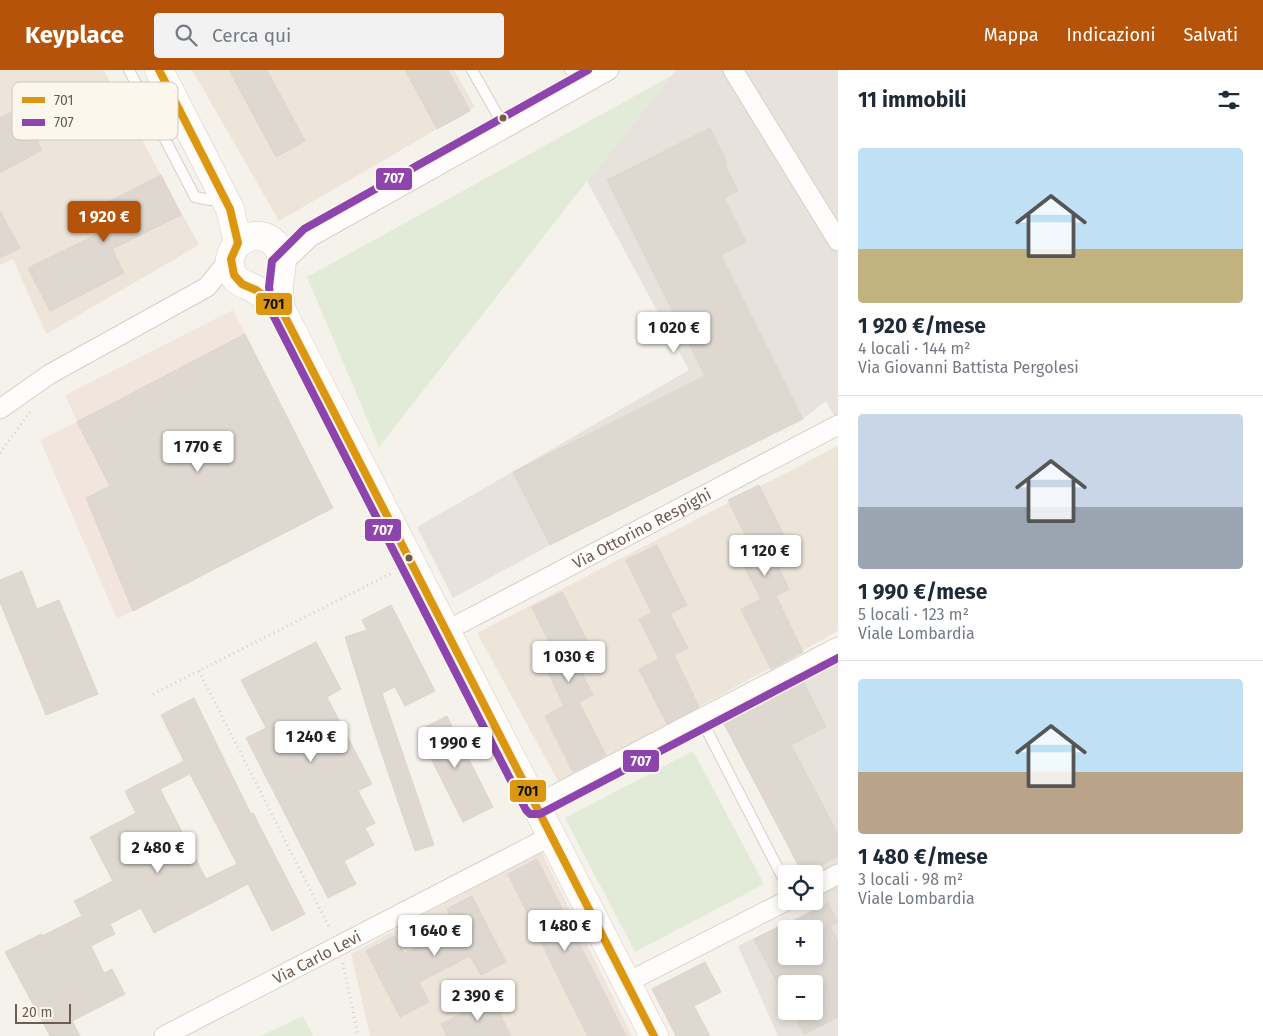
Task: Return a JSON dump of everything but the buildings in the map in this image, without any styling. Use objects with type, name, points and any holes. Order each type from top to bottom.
[{"type":"street","points":[[159,70],[165,82]]},
{"type":"street","points":[[281,309],[236,279],[232,271],[260,252],[310,237],[505,128],[575,78],[609,70]]},
{"type":"street","points":[[733,70],[831,213],[838,241]]},
{"type":"street","points":[[178,107],[227,202],[277,278],[271,284],[262,287],[207,288]]},
{"type":"street","points":[[0,409],[50,374],[207,288],[260,252]]},
{"type":"street","points":[[260,252],[279,287],[281,309],[654,1036]]},
{"type":"street","points":[[0,424],[19,395]]},
{"type":"street","name":"Via Ottorino Respighi","points":[[446,631],[838,425]]},
{"type":"street","points":[[535,805],[838,647]]},
{"type":"street","name":"Via Carlo Levi","points":[[164,1036],[551,836]]},
{"type":"street","points":[[823,882],[838,874]]},
{"type":"street","points":[[626,983],[778,905]]},
{"type":"lane","points":[[129,70],[135,82]]},
{"type":"lane","points":[[472,70],[505,128]]},
{"type":"lane","points":[[166,140],[195,196],[227,202]]},
{"type":"lane","points":[[700,718],[778,869]]},
{"type":"path","points":[[0,453],[30,412],[37,406]]},
{"type":"path","points":[[154,694],[399,569]]},
{"type":"path","points":[[199,671],[339,946],[358,1036]]},
{"type":"shaded area","points":[[0,70],[104,70],[111,82],[12,82],[12,140],[142,140],[199,245],[46,334],[13,259],[0,265]]},
{"type":"shaded area","points":[[192,70],[454,70],[475,107],[279,221]]},
{"type":"shaded area","points":[[676,70],[838,70],[838,423],[826,401],[803,419],[550,545],[453,598],[417,527],[689,370],[587,181]]},
{"type":"shaded area","points":[[233,310],[333,508],[117,619],[40,440],[77,422],[65,395]]},
{"type":"shaded area","points":[[838,446],[838,631],[559,783],[477,633]]},
{"type":"shaded area","points":[[838,661],[838,1036],[778,1036],[738,946],[778,927],[778,965],[823,965],[823,920],[792,920],[813,910],[823,910],[823,865],[798,865],[723,722]]},
{"type":"shaded area","points":[[541,851],[632,1036],[370,1036],[351,954]]},
{"type":"green space","points":[[671,76],[587,181],[379,447],[307,277]]},
{"type":"green space","points":[[693,751],[764,884],[635,952],[565,818]]},
{"type":"green space","points":[[303,1016],[313,1036],[260,1036]]},
{"type":"transit line","name":"701","points":[[159,70],[165,82]]},
{"type":"transit line","name":"707","points":[[588,70],[304,229],[272,261],[269,287],[272,313],[526,810],[530,814],[540,814],[838,658]]},
{"type":"transit line","name":"701","points":[[178,107],[230,209],[238,243],[231,259],[234,275],[242,284],[256,290],[281,309],[654,1036]]}]
